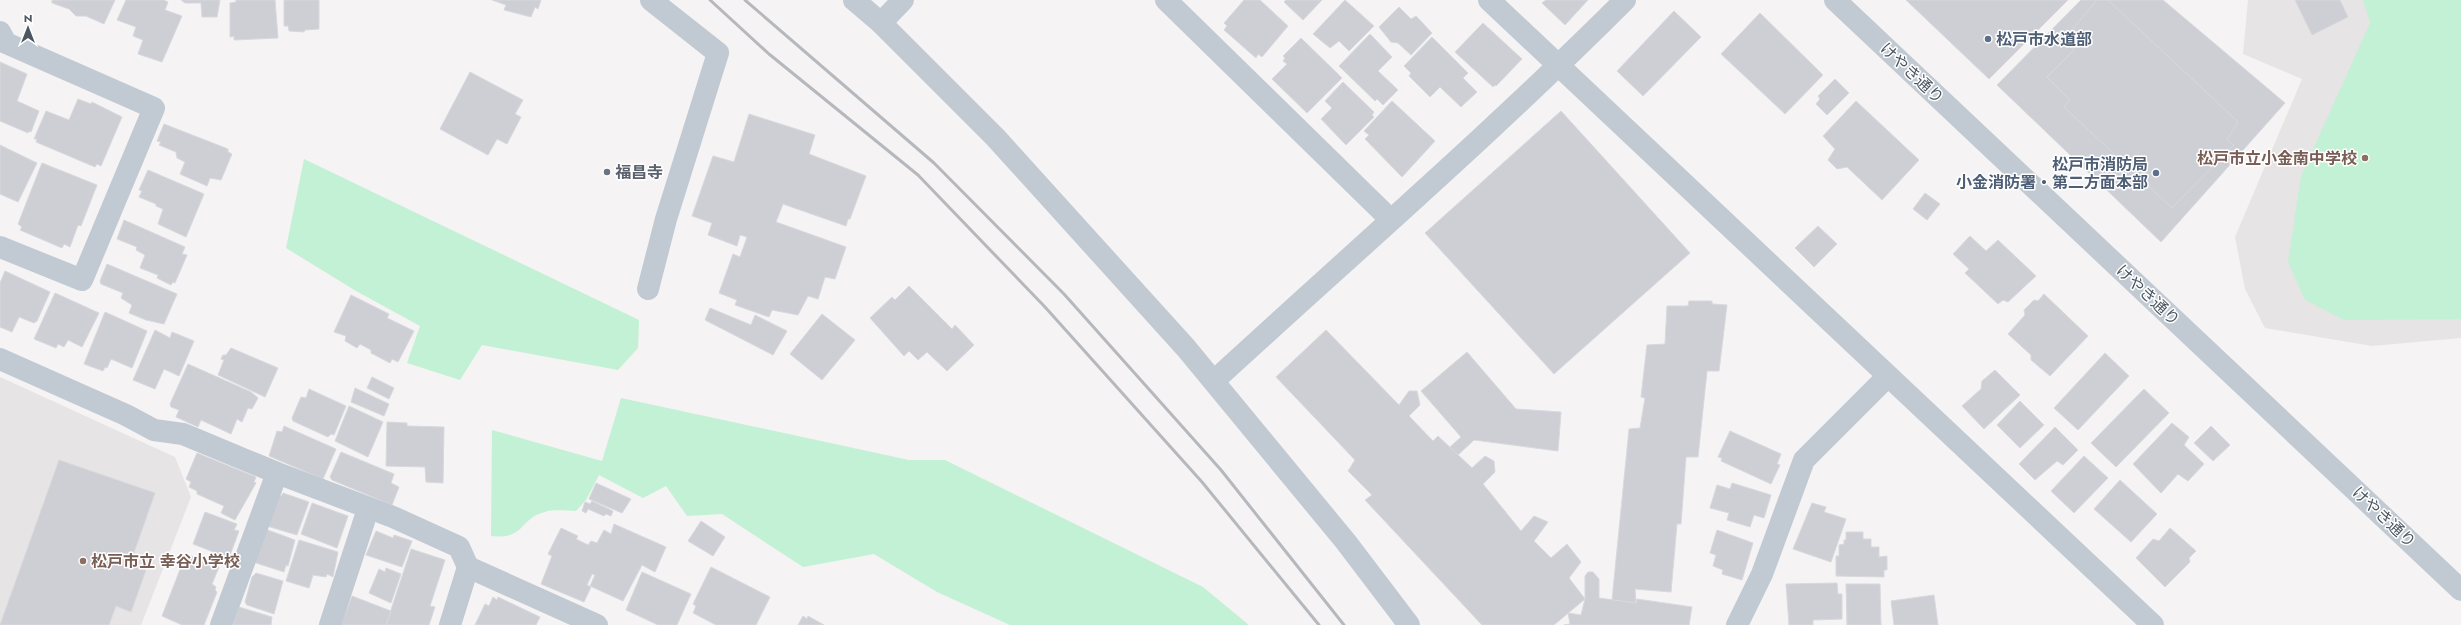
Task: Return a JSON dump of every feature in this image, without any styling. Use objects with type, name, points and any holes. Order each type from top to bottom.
[{"type":"street","points":[[648,289],[666,219],[718,53],[652,0]]},
{"type":"street","points":[[854,0],[881,23],[996,138],[1215,380],[1346,542],[1409,625]]},
{"type":"street","points":[[881,23],[903,0]]},
{"type":"street","points":[[1166,0],[1390,219]]},
{"type":"street","points":[[1489,0],[2153,625]]},
{"type":"street","points":[[1215,380],[1390,219],[1484,137],[1559,66],[1625,0]]},
{"type":"street","name":"けやき通り","points":[[1835,0],[2461,590]]},
{"type":"street","points":[[0,32],[6,42],[154,108],[82,280],[0,247]]},
{"type":"street","points":[[0,358],[126,415],[154,430],[183,434],[277,473],[393,517],[458,547],[468,568],[597,625]]},
{"type":"street","points":[[1737,625],[1762,574],[1804,460],[1888,376]]},
{"type":"street","points":[[221,625],[277,473]]},
{"type":"street","points":[[330,625],[368,508]]},
{"type":"street","points":[[450,625],[468,568]]},
{"type":"shaded area","name":"松戸市立小金南中学校","points":[[2248,0],[2461,0],[2461,338],[2372,346],[2265,328],[2245,289],[2235,237],[2302,79],[2243,54]]},
{"type":"shaded area","name":"松戸市立 幸谷小学校","points":[[0,377],[175,457],[191,497],[141,625],[0,625]]},
{"type":"green space","name":"松戸市立小金南中学校","points":[[2363,0],[2461,0],[2461,319],[2344,320],[2305,300],[2288,262],[2301,176],[2370,23]]},
{"type":"green space","points":[[304,159],[639,320],[638,348],[618,370],[482,345],[460,380],[407,363],[420,326],[356,291],[286,248]]},
{"type":"green space","points":[[621,398],[909,460],[945,460],[1203,587],[1249,625],[1010,625],[937,592],[874,554],[803,567],[722,514],[687,516],[666,486],[643,498],[599,475],[586,500],[576,511],[556,510],[545,512],[531,519],[517,532],[511,535],[491,536],[492,430],[602,461]]},
{"type":"building","points":[[52,0],[115,0],[104,24],[86,16],[76,16],[69,9],[52,3]]},
{"type":"building","points":[[126,0],[164,0],[168,2],[165,10],[182,16],[162,62],[138,54],[143,40],[133,36],[136,27],[117,20]]},
{"type":"building","points":[[181,0],[220,0],[217,17],[202,17],[201,3],[185,3]]},
{"type":"building","points":[[236,0],[275,0],[278,38],[234,40],[234,36],[230,37],[230,3],[236,2]]},
{"type":"building","points":[[284,0],[319,0],[319,29],[305,30],[304,32],[289,31],[288,26],[284,26]]},
{"type":"building","points":[[492,0],[541,0],[538,9],[535,7],[531,17],[504,10],[506,5]]},
{"type":"building","points":[[1244,0],[1260,0],[1288,26],[1262,57],[1258,54],[1256,58],[1224,30],[1227,26],[1224,23]]},
{"type":"building","points":[[1286,0],[1322,0],[1303,20],[1284,2]]},
{"type":"building","points":[[1345,0],[1374,26],[1349,51],[1339,41],[1330,48],[1313,34]]},
{"type":"building","points":[[1546,0],[1588,0],[1565,25],[1542,3]]},
{"type":"building","name":"松戸市水道部","points":[[1906,0],[2068,0],[1989,79]]},
{"type":"building","name":"松戸市消防局 小金消防署・第二方面本部","points":[[2081,0],[2163,0],[2285,103],[2161,242],[1997,85]]},
{"type":"building","points":[[2097,0],[2108,0],[2238,122],[2227,140],[2234,145],[2172,208],[2064,107],[2070,100],[2047,77],[2074,50],[2064,39]]},
{"type":"building","points":[[2295,0],[2340,0],[2348,17],[2312,35]]},
{"type":"building","points":[[1399,7],[1411,19],[1416,16],[1432,33],[1411,55],[1398,43],[1391,42],[1379,27]]},
{"type":"building","points":[[1674,11],[1701,37],[1643,96],[1617,71]]},
{"type":"building","points":[[1760,13],[1823,75],[1785,114],[1721,54]]},
{"type":"building","points":[[1483,23],[1522,59],[1496,86],[1495,85],[1493,87],[1455,52]]},
{"type":"building","points":[[1370,34],[1392,57],[1378,71],[1398,90],[1383,105],[1377,99],[1375,101],[1339,66]]},
{"type":"building","points":[[1432,37],[1468,73],[1463,78],[1477,92],[1461,107],[1440,87],[1430,97],[1409,76],[1411,73],[1404,66]]},
{"type":"building","points":[[1301,38],[1342,78],[1307,113],[1272,79],[1287,64],[1283,61],[1285,58],[1283,56]]},
{"type":"building","points":[[0,62],[27,74],[17,101],[39,111],[31,132],[29,131],[28,133],[0,121]]},
{"type":"building","points":[[470,72],[523,100],[515,114],[521,117],[507,144],[497,139],[488,155],[440,129]]},
{"type":"building","points":[[1835,79],[1849,93],[1827,115],[1816,104],[1820,99],[1818,96]]},
{"type":"building","points":[[1343,82],[1374,112],[1372,115],[1374,117],[1346,145],[1321,119],[1332,108],[1325,101]]},
{"type":"building","points":[[78,99],[91,104],[92,102],[122,117],[101,166],[97,164],[95,167],[36,142],[37,139],[34,139],[46,111],[69,120]]},
{"type":"building","points":[[1392,101],[1435,141],[1402,177],[1365,139],[1369,135],[1364,131]]},
{"type":"building","points":[[1856,101],[1919,160],[1882,200],[1847,167],[1837,169],[1828,160],[1835,149],[1823,136]]},
{"type":"building","points":[[1561,111],[1690,253],[1554,374],[1425,233]]},
{"type":"building","points":[[749,114],[815,135],[809,154],[866,176],[846,226],[783,204],[776,222],[846,247],[835,279],[825,277],[818,299],[808,296],[798,315],[772,310],[769,317],[735,305],[737,300],[719,293],[733,254],[740,257],[747,237],[740,235],[737,246],[708,235],[712,223],[692,216],[713,156],[734,162]]},
{"type":"building","points":[[164,124],[228,149],[228,152],[232,154],[221,180],[210,178],[207,186],[180,174],[185,162],[177,158],[176,152],[159,145],[161,142],[157,141]]},
{"type":"building","points":[[0,145],[37,163],[18,202],[0,194]]},
{"type":"building","points":[[42,163],[97,185],[81,226],[78,225],[70,247],[64,244],[62,248],[20,230],[22,227],[18,224]]},
{"type":"building","points":[[148,170],[204,194],[186,237],[158,224],[163,209],[156,206],[156,204],[139,197],[142,191],[139,190]]},
{"type":"building","points":[[1925,193],[1940,204],[1927,220],[1913,209]]},
{"type":"building","points":[[124,220],[185,247],[182,254],[187,255],[175,283],[173,282],[171,285],[157,278],[158,275],[140,268],[145,255],[136,250],[137,247],[117,239]]},
{"type":"building","points":[[1818,226],[1837,244],[1814,267],[1795,248]]},
{"type":"building","points":[[1970,236],[1986,251],[1998,240],[2036,276],[2008,302],[2003,300],[1998,304],[1965,273],[1969,269],[1953,254]]},
{"type":"building","points":[[107,264],[177,294],[164,324],[146,320],[129,313],[132,305],[121,298],[123,293],[101,284],[100,281]]},
{"type":"building","points":[[5,271],[50,292],[37,321],[34,323],[19,317],[12,332],[0,327],[0,283]]},
{"type":"building","points":[[909,286],[952,329],[955,325],[974,345],[947,371],[927,352],[918,360],[909,351],[904,356],[870,318],[892,297],[895,300]]},
{"type":"building","points":[[55,293],[99,313],[82,347],[68,340],[64,347],[58,344],[56,348],[34,339]]},
{"type":"building","points":[[2044,294],[2088,336],[2050,376],[2031,360],[2031,355],[2008,334],[2025,315],[2024,310],[2034,300],[2038,301]]},
{"type":"building","points":[[351,295],[389,314],[387,318],[414,331],[398,362],[392,359],[390,363],[371,353],[371,350],[360,344],[357,348],[345,341],[346,336],[334,332]]},
{"type":"building","points":[[1689,301],[1712,301],[1712,304],[1727,305],[1719,371],[1707,371],[1698,457],[1686,457],[1681,524],[1677,524],[1671,592],[1635,589],[1636,603],[1612,600],[1629,429],[1640,428],[1645,398],[1641,397],[1647,345],[1665,344],[1667,306],[1688,306]]},
{"type":"building","points":[[710,308],[751,325],[755,315],[787,331],[773,355],[705,320]]},
{"type":"building","points":[[105,312],[147,331],[132,368],[111,359],[107,368],[105,367],[103,371],[84,364]]},
{"type":"building","points":[[822,314],[855,340],[822,380],[790,354]]},
{"type":"building","points":[[155,330],[170,338],[172,332],[194,341],[179,376],[164,369],[155,389],[133,380]]},
{"type":"building","points":[[1326,330],[1399,405],[1409,391],[1417,391],[1420,405],[1409,416],[1433,441],[1438,436],[1472,468],[1485,456],[1494,461],[1495,472],[1483,484],[1521,531],[1534,516],[1548,522],[1534,541],[1551,558],[1567,544],[1581,562],[1569,578],[1585,599],[1554,625],[1482,625],[1365,500],[1372,495],[1348,471],[1355,460],[1276,377]]},
{"type":"building","points":[[231,348],[278,368],[265,397],[218,375],[224,360],[221,359],[223,355],[226,355]]},
{"type":"building","points":[[1467,352],[1516,409],[1561,412],[1558,451],[1474,440],[1458,455],[1450,447],[1461,437],[1421,391]]},
{"type":"building","points":[[2105,353],[2129,376],[2078,430],[2054,408]]},
{"type":"building","points":[[188,364],[251,392],[258,398],[252,409],[248,408],[242,422],[237,419],[231,434],[201,420],[198,427],[176,417],[179,410],[171,407],[170,404]]},
{"type":"building","points":[[1995,370],[2020,395],[1984,429],[1962,406],[1981,389],[1982,381]]},
{"type":"building","points":[[372,377],[394,388],[389,399],[367,388]]},
{"type":"building","points":[[355,388],[389,404],[384,416],[351,402]]},
{"type":"building","points":[[309,389],[346,406],[334,435],[331,434],[328,437],[293,421],[292,418],[301,397],[306,398]]},
{"type":"building","points":[[2144,389],[2169,413],[2116,467],[2091,443]]},
{"type":"building","points":[[2020,401],[2044,425],[2020,448],[1997,425]]},
{"type":"building","points":[[349,406],[383,422],[368,457],[335,441]]},
{"type":"building","points":[[387,422],[407,423],[407,426],[444,427],[443,483],[426,482],[425,467],[386,466]]},
{"type":"building","points":[[2172,423],[2189,437],[2184,445],[2204,464],[2188,481],[2178,474],[2161,493],[2133,464]]},
{"type":"building","points":[[284,426],[336,449],[323,479],[269,456],[277,431],[282,432]]},
{"type":"building","points":[[2211,426],[2230,445],[2213,461],[2194,443]]},
{"type":"building","points":[[2055,427],[2078,450],[2063,465],[2057,461],[2035,480],[2019,464]]},
{"type":"building","points":[[1730,431],[1781,454],[1777,464],[1780,465],[1771,484],[1721,461],[1722,458],[1718,457]]},
{"type":"building","points":[[341,452],[394,474],[391,483],[399,487],[392,505],[332,480],[330,477]]},
{"type":"building","points":[[197,453],[256,477],[254,482],[256,483],[235,520],[221,513],[224,506],[197,494],[197,491],[189,487],[191,482],[186,479]]},
{"type":"building","points":[[2084,456],[2108,478],[2074,513],[2051,491]]},
{"type":"building","points":[[59,460],[155,493],[130,564],[146,570],[131,612],[116,606],[109,625],[0,625]]},
{"type":"building","points":[[2120,480],[2157,514],[2131,542],[2094,509]]},
{"type":"building","points":[[596,483],[631,499],[622,513],[589,499]]},
{"type":"building","points":[[1732,483],[1771,495],[1764,518],[1754,515],[1750,527],[1727,520],[1729,513],[1710,508],[1717,485],[1730,489]]},
{"type":"building","points":[[283,493],[309,502],[297,535],[267,526],[278,496],[281,496]]},
{"type":"building","points":[[592,501],[613,511],[611,516],[606,514],[604,516],[588,509],[586,513],[582,511],[585,502],[590,504]]},
{"type":"building","points":[[312,503],[348,516],[337,548],[301,534]]},
{"type":"building","points":[[1812,503],[1826,507],[1824,512],[1846,519],[1831,562],[1793,549]]},
{"type":"building","points":[[205,512],[237,524],[234,530],[239,531],[229,558],[193,544]]},
{"type":"building","points":[[701,521],[725,537],[713,556],[688,541]]},
{"type":"building","points":[[614,524],[666,547],[655,572],[642,565],[623,601],[590,586],[595,575],[592,574],[587,585],[591,587],[584,602],[541,584],[552,556],[548,554],[561,528],[578,536],[576,539],[588,545],[591,541],[597,543],[604,530],[611,534]]},
{"type":"building","points":[[2170,528],[2196,551],[2189,558],[2190,562],[2165,587],[2136,558],[2153,539],[2159,541]]},
{"type":"building","points":[[265,529],[295,540],[288,566],[286,565],[284,572],[253,562]]},
{"type":"building","points":[[1717,530],[1753,543],[1742,580],[1722,574],[1723,570],[1713,566],[1716,555],[1710,553]]},
{"type":"building","points":[[376,531],[393,538],[394,535],[412,541],[402,567],[366,555]]},
{"type":"building","points":[[1846,532],[1863,532],[1863,539],[1871,539],[1871,547],[1879,547],[1879,557],[1887,556],[1887,570],[1884,570],[1884,577],[1836,576],[1836,556],[1839,556],[1839,545],[1844,544],[1844,540],[1846,540]]},
{"type":"building","points":[[299,540],[338,552],[333,577],[327,574],[326,577],[313,575],[309,588],[286,581]]},
{"type":"building","points":[[411,549],[445,560],[430,606],[435,607],[429,625],[386,625]]},
{"type":"building","points":[[186,554],[219,567],[212,584],[216,587],[215,590],[217,592],[204,625],[182,625],[162,616]]},
{"type":"building","points":[[711,567],[770,597],[756,625],[716,625],[693,613],[696,606],[693,604]]},
{"type":"building","points":[[386,568],[401,574],[391,603],[369,593],[379,569],[385,572]]},
{"type":"building","points":[[642,572],[691,594],[677,625],[658,625],[626,610]]},
{"type":"building","points":[[1588,572],[1593,572],[1599,579],[1599,598],[1636,603],[1637,599],[1692,607],[1689,625],[1564,625],[1570,624],[1568,613],[1581,615],[1585,599],[1585,576]]},
{"type":"building","points":[[256,573],[283,581],[274,614],[247,605],[245,602],[252,577]]},
{"type":"building","points":[[1837,583],[1838,594],[1842,594],[1842,619],[1813,620],[1813,625],[1789,625],[1786,584]]},
{"type":"building","points":[[1846,584],[1880,584],[1881,625],[1847,625]]},
{"type":"building","points":[[1934,595],[1938,625],[1894,625],[1891,601]]},
{"type":"building","points":[[352,596],[391,611],[386,625],[341,625]]},
{"type":"building","points":[[493,597],[497,600],[498,597],[540,617],[536,625],[475,625],[485,604],[489,606]]},
{"type":"building","points":[[239,607],[272,617],[271,625],[233,625]]},
{"type":"building","points":[[803,616],[807,619],[808,616],[824,625],[798,625]]},
{"type":"railway","points":[[710,0],[769,54],[918,175],[1045,307],[1202,482],[1319,625]]},
{"type":"railway","points":[[745,0],[934,163],[1064,294],[1221,470],[1344,625]]},
{"type":"place","name":"松戸市水道部","points":[[1988,39]]},
{"type":"place","name":"松戸市立小金南中学校","points":[[2365,158]]},
{"type":"place","name":"福昌寺","points":[[607,172]]},
{"type":"place","name":"松戸市消防局 小金消防署・第二方面本部","points":[[2156,173]]},
{"type":"place","name":"松戸市立 幸谷小学校","points":[[83,561]]}]
